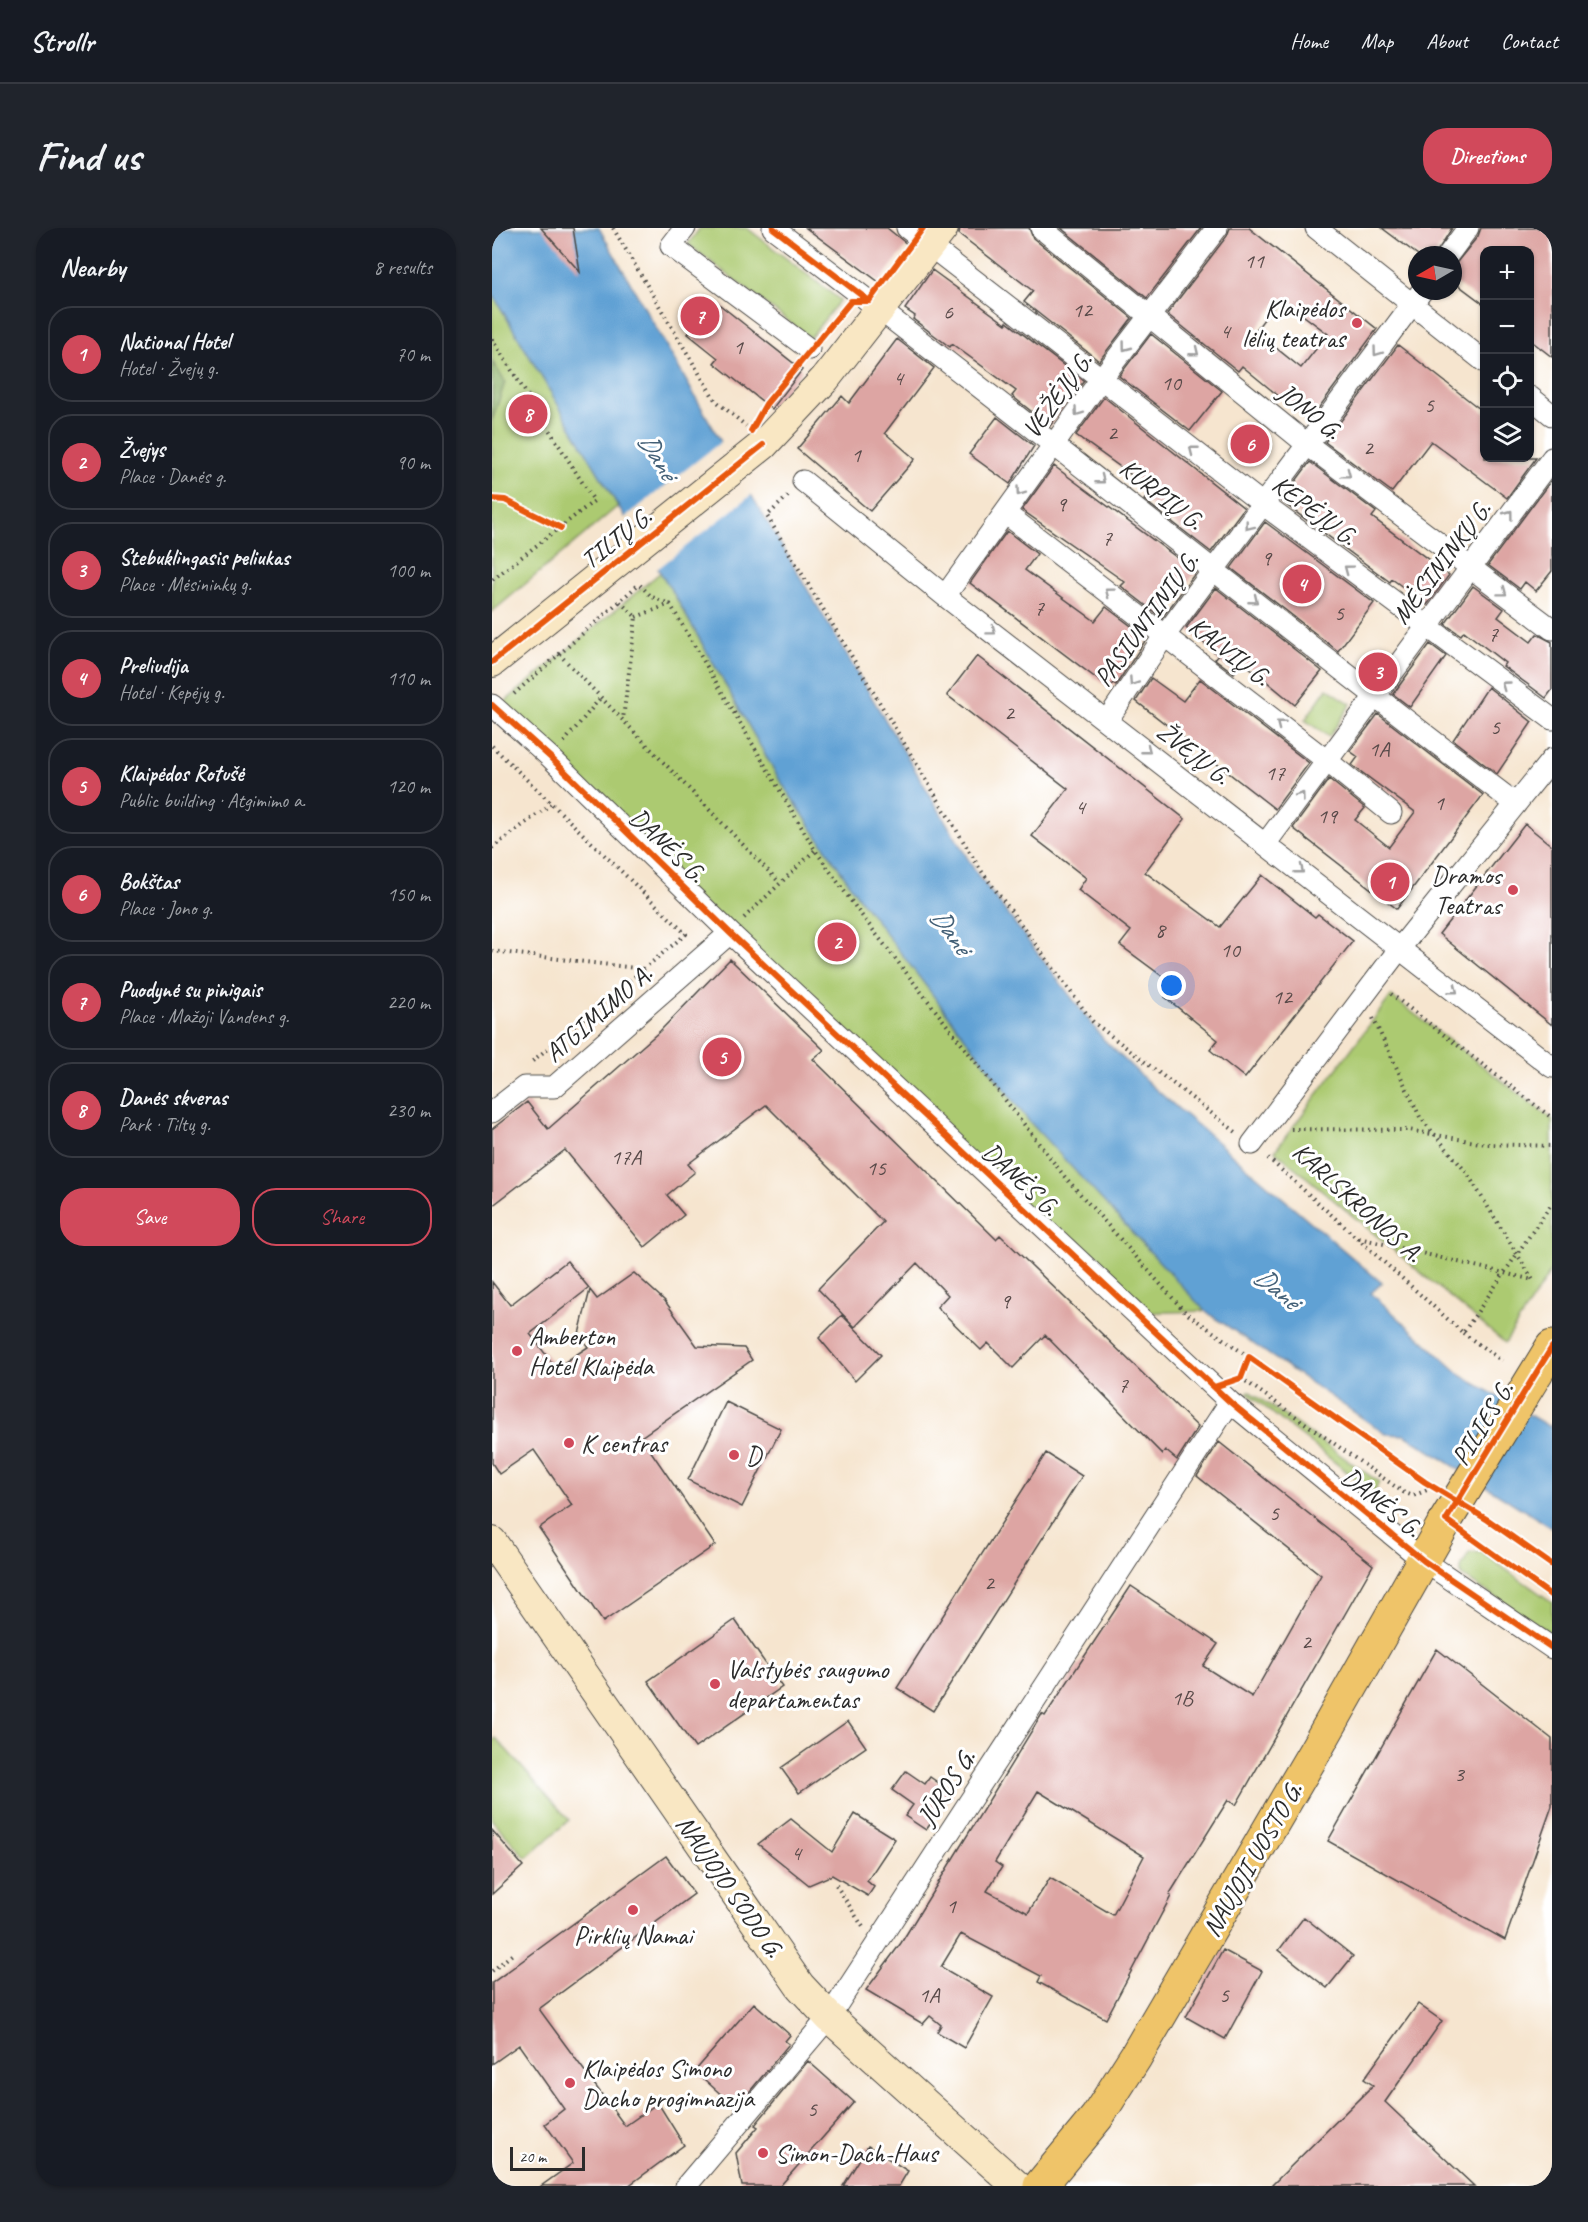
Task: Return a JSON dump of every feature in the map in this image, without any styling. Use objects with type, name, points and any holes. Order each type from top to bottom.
[{"type":"main road","name":"TILTŲ G.","points":[[492,662],[741,465],[794,413],[880,309],[927,234]]},
{"type":"main road","name":"PILIES G.","points":[[1446,1520],[1547,1355]]},
{"type":"main road","name":"NAUJOJI UOSTO G.","points":[[1040,2186],[1097,2117],[1136,2056],[1446,1520]]},
{"type":"main road","name":"NAUJOJO SODO G.","points":[[492,1542],[800,1986],[829,2017],[1017,2186]]},
{"type":"street","points":[[685,228],[671,246],[809,349]]},
{"type":"street","name":"KURPIŲ G.","points":[[773,228],[1516,804]]},
{"type":"street","name":"JONO G.","points":[[1041,228],[1308,445],[1552,629]]},
{"type":"street","name":"VEŽĖJŲ G.","points":[[945,596],[1101,379],[1217,228]]},
{"type":"street","points":[[1316,228],[1408,292]]},
{"type":"street","points":[[1455,246],[1468,228]]},
{"type":"street","name":"KEPĖJŲ G.","points":[[927,234],[1101,379],[1264,505],[1552,719]]},
{"type":"street","name":"PASIUNTINIŲ G.","points":[[1108,719],[1165,635],[1415,300]]},
{"type":"street","points":[[1418,300],[1480,357]]},
{"type":"street","points":[[1534,400],[1552,415]]},
{"type":"street","name":"MĖSININKŲ G.","points":[[1266,843],[1552,458]]},
{"type":"street","name":"ŽVEJŲ G.","points":[[803,481],[945,596],[1108,719],[1552,1067]]},
{"type":"street","name":"KALVIŲ G.","points":[[1005,513],[1326,760],[1391,813]]},
{"type":"street","name":"DANĖS G.","points":[[494,707],[551,758],[730,933],[1230,1402],[1424,1561],[1552,1648]]},
{"type":"street","name":"KARLSKRONOS A.","points":[[1252,1144],[1400,948],[1552,759]]},
{"type":"street","name":"ATGIMIMO A.","points":[[492,1112],[525,1087],[554,1087],[730,933]]},
{"type":"street","name":"JŪROS G.","points":[[686,2186],[829,2017],[1230,1402]]},
{"type":"path","points":[[613,228],[715,400],[751,431]]},
{"type":"path","points":[[492,339],[594,501],[492,580]]},
{"type":"path","points":[[803,481],[767,516],[980,869],[1094,1022],[1252,1144],[1292,1128],[1409,1130],[1439,1138],[1486,1144],[1552,1146]]},
{"type":"path","points":[[494,707],[639,584],[652,597],[670,603],[815,850],[866,921],[1065,1177],[1186,1313],[1249,1357]]},
{"type":"path","points":[[620,602],[636,617]]},
{"type":"path","points":[[636,617],[670,603]]},
{"type":"path","points":[[623,718],[636,617]]},
{"type":"path","points":[[559,653],[779,882]]},
{"type":"path","points":[[551,758],[602,696]]},
{"type":"path","points":[[492,746],[686,934],[528,1065]]},
{"type":"path","points":[[492,848],[551,804]]},
{"type":"path","points":[[730,933],[779,882],[815,850]]},
{"type":"path","points":[[492,951],[645,969]]},
{"type":"path","points":[[1369,989],[1552,1118]]},
{"type":"path","points":[[1359,1238],[1533,1280],[1467,1173],[1439,1138],[1419,1118],[1369,989]]},
{"type":"path","points":[[1463,1333],[1552,1203]]},
{"type":"path","points":[[1241,1378],[1403,1492],[1413,1496],[1426,1490]]},
{"type":"path","points":[[836,1885],[857,1919],[877,1943]]},
{"type":"path","points":[[492,1971],[515,1953]]},
{"type":"green space","points":[[700,228],[747,228],[840,300],[810,338],[688,244]]},
{"type":"green space","points":[[492,293],[618,506],[492,612]]},
{"type":"green space","points":[[492,361],[505,382],[492,421]]},
{"type":"green space","points":[[661,572],[779,779],[859,898],[1028,1120],[1205,1311],[1136,1313],[496,709]]},
{"type":"green space","points":[[1327,688],[1351,704],[1329,737],[1305,720]]},
{"type":"green space","points":[[1391,996],[1552,1119],[1552,1269],[1505,1343],[1275,1151]]},
{"type":"green space","points":[[1249,1391],[1379,1482],[1375,1491],[1371,1491],[1247,1393]]},
{"type":"green space","points":[[1481,1552],[1552,1602],[1552,1634],[1461,1575],[1461,1568],[1469,1553]]},
{"type":"green space","points":[[496,1738],[569,1820],[526,1858],[492,1820],[492,1742]]},
{"type":"water","name":"Danė","points":[[492,228],[599,228],[752,496],[977,874],[1104,1040],[1153,1087],[1382,1283],[1371,1293],[1462,1376],[1550,1427],[1552,1424],[1552,1528],[1405,1435],[1386,1434],[1205,1311],[1028,1120],[859,898],[779,779],[674,594],[618,506],[492,293]]},
{"type":"pier","points":[[722,441],[754,493],[656,570],[623,519]]},
{"type":"building","points":[[541,228],[573,228],[580,272]]},
{"type":"building","points":[[806,228],[887,228],[908,245],[879,282]]},
{"type":"building","points":[[960,228],[1029,228],[1033,238],[1132,318],[1099,361],[1024,302],[1033,291],[959,234]]},
{"type":"building","points":[[1061,228],[1201,228],[1147,298]]},
{"type":"building","points":[[1230,228],[1249,228],[1377,329],[1309,421],[1242,366],[1238,371],[1167,314],[1227,236]],"holes":[[[1280,298],[1328,334],[1301,368],[1255,331]]]},
{"type":"building","points":[[1382,228],[1452,228],[1441,246],[1408,248]]},
{"type":"building","points":[[1481,228],[1552,228],[1552,357],[1534,343],[1534,246],[1480,246],[1480,301],[1462,288],[1462,256],[1478,236]]},
{"type":"building","points":[[932,270],[1006,324],[1007,322],[1084,381],[1050,426],[1012,396],[1016,391],[952,344],[950,347],[913,319],[915,316],[905,309]]},
{"type":"building","points":[[715,301],[802,370],[772,409],[714,363],[718,358],[688,334]]},
{"type":"building","points":[[1151,334],[1222,391],[1190,431],[1119,376]]},
{"type":"building","points":[[897,339],[934,368],[885,433],[915,459],[870,511],[797,449],[842,396],[849,403]]},
{"type":"building","points":[[1398,345],[1480,409],[1480,462],[1533,462],[1507,498],[1431,441],[1392,492],[1325,442]]},
{"type":"building","points":[[1104,397],[1244,508],[1211,552],[1144,500],[1152,490],[1076,435]]},
{"type":"building","points":[[997,417],[1034,446],[1010,484],[969,454]]},
{"type":"building","points":[[1310,462],[1376,512],[1372,517],[1449,575],[1427,605],[1392,579],[1390,582],[1281,501]]},
{"type":"building","points":[[1054,466],[1196,572],[1162,618],[1121,586],[1125,582],[1022,510]]},
{"type":"building","points":[[1552,479],[1552,571],[1536,591],[1525,582],[1520,589],[1488,565]]},
{"type":"building","points":[[1265,522],[1374,603],[1338,651],[1231,568]]},
{"type":"building","points":[[1007,531],[1037,554],[1025,570],[1095,621],[1106,607],[1147,638],[1116,685],[1113,683],[1109,688],[970,583]]},
{"type":"building","points":[[1473,586],[1504,609],[1498,617],[1531,642],[1537,634],[1552,642],[1552,690],[1546,698],[1503,666],[1505,663],[1464,631],[1461,635],[1445,624]]},
{"type":"building","points":[[1216,588],[1322,671],[1295,705],[1243,662],[1234,673],[1215,659],[1218,655],[1186,628]]},
{"type":"building","points":[[1430,644],[1446,656],[1410,707],[1393,694]]},
{"type":"building","points":[[977,656],[1185,819],[1145,872],[1220,927],[1262,875],[1315,917],[1318,914],[1353,941],[1245,1078],[1210,1050],[1218,1040],[1165,997],[1174,985],[1120,945],[1131,931],[1078,890],[1086,878],[1032,836],[1068,789],[947,695]]},
{"type":"building","points":[[1151,678],[1183,701],[1200,679],[1309,763],[1275,809],[1136,701]]},
{"type":"building","points":[[1488,687],[1532,722],[1497,774],[1453,740]]},
{"type":"building","points":[[1378,714],[1483,795],[1397,909],[1293,828],[1329,779],[1365,808],[1355,820],[1389,847],[1415,812],[1352,765],[1358,757],[1350,751]]},
{"type":"building","name":"Dramos Teatras","points":[[1525,824],[1552,846],[1552,1025],[1439,934]]},
{"type":"building","points":[[730,959],[824,1050],[813,1059],[996,1239],[1000,1235],[1198,1427],[1177,1460],[1165,1450],[1162,1454],[1045,1335],[1013,1368],[988,1343],[981,1350],[937,1307],[948,1295],[917,1263],[855,1327],[818,1289],[883,1222],[766,1105],[688,1164],[695,1172],[667,1195],[684,1215],[645,1247],[565,1150],[492,1206],[492,1129],[527,1102],[548,1129],[660,1031]]},
{"type":"building","name":"K centras","points":[[567,1261],[589,1288],[530,1334],[556,1368],[588,1347],[579,1334],[590,1290],[597,1299],[634,1273],[665,1301],[697,1346],[744,1348],[752,1360],[641,1437],[715,1545],[603,1622],[539,1528],[572,1505],[534,1450],[499,1474],[492,1463],[492,1282],[510,1305]]},
{"type":"building","points":[[842,1315],[881,1355],[855,1381],[819,1338]]},
{"type":"building","name":"D","points":[[726,1402],[781,1429],[742,1507],[688,1480]]},
{"type":"building","points":[[1219,1442],[1373,1565],[1236,1805],[1228,1800],[1169,1895],[1171,1896],[1106,2019],[1038,1982],[1041,1976],[961,1934],[941,1967],[993,1997],[964,2048],[937,2032],[941,2025],[930,2016],[923,2024],[866,1990],[901,1943],[1042,1714],[1045,1716],[1131,1586],[1218,1644],[1203,1666],[1252,1697],[1321,1575],[1197,1476]],"holes":[[[1038,1791],[1144,1856],[1113,1915],[1050,1878],[1028,1913],[987,1891],[1002,1867],[995,1862]]]},
{"type":"building","points":[[1046,1453],[1082,1476],[933,1711],[897,1688]]},
{"type":"building","name":"Valstybės saugumo departamentas","points":[[735,1620],[782,1687],[695,1748],[648,1681]]},
{"type":"building","points":[[1437,1649],[1552,1739],[1552,1806],[1505,1940],[1328,1841]]},
{"type":"building","points":[[848,1721],[866,1747],[799,1793],[781,1768]]},
{"type":"building","points":[[906,1771],[925,1784],[930,1777],[953,1793],[926,1830],[905,1816],[913,1805],[892,1790]]},
{"type":"building","points":[[855,1814],[895,1839],[867,1881],[874,1887],[868,1896],[832,1875],[809,1885],[758,1844],[791,1819],[832,1852]]},
{"type":"building","points":[[492,1830],[523,1866],[492,1894]]},
{"type":"building","name":"Klaipėdos Simono Dacho progimnazija","points":[[666,1856],[694,1894],[539,2009],[625,2126],[658,2103],[684,2145],[628,2186],[541,2186],[573,2163],[545,2124],[564,2109],[519,2045],[492,2064],[492,1983]]},
{"type":"building","points":[[1304,1917],[1353,1956],[1327,1988],[1279,1950]]},
{"type":"building","points":[[1223,1950],[1262,1971],[1225,2039],[1186,2017]]},
{"type":"building","points":[[754,2003],[790,2035],[785,2041],[789,2044],[736,2108],[695,2071]]},
{"type":"building","points":[[1418,2004],[1442,2021],[1385,2102],[1474,2186],[1271,2186],[1373,2085],[1364,2079]]},
{"type":"building","points":[[808,2061],[854,2102],[780,2186],[742,2186],[736,2153],[758,2127],[755,2125]]},
{"type":"building","points":[[868,2146],[908,2171],[899,2186],[843,2186]]},
{"type":"cycle path","points":[[773,228],[869,301]]},
{"type":"cycle path","points":[[869,301],[923,228]]},
{"type":"cycle path","points":[[751,431],[766,404],[851,301],[869,301]]},
{"type":"cycle path","points":[[492,662],[763,445]]},
{"type":"cycle path","points":[[492,499],[505,500],[561,528]]},
{"type":"cycle path","points":[[492,705],[551,758],[730,933],[1230,1402],[1424,1561],[1552,1648]]},
{"type":"cycle path","points":[[1552,1347],[1446,1520],[1552,1596]]},
{"type":"cycle path","points":[[1214,1387],[1241,1378],[1249,1357],[1425,1482],[1488,1520],[1552,1565]]},
{"type":"place","name":"Puodynė su pinigais","points":[[700,316]]},
{"type":"place","name":"Klaipėdos lėlių teatras","points":[[1357,323]]},
{"type":"place","name":"Danės skveras","points":[[528,414]]},
{"type":"place","name":"Bokštas","points":[[1250,444]]},
{"type":"place","name":"Preliudija","points":[[1302,584]]},
{"type":"place","name":"Stebuklingasis peliukas","points":[[1378,672]]},
{"type":"place","name":"National Hotel","points":[[1390,882]]},
{"type":"place","name":"Dramos Teatras","points":[[1513,890]]},
{"type":"place","name":"Žvejys","points":[[837,942]]},
{"type":"place","name":"Klaipėdos Rotušė","points":[[722,1057]]},
{"type":"place","name":"Amberton Hotel Klaipėda","points":[[517,1351]]},
{"type":"place","name":"K centras","points":[[569,1443]]},
{"type":"place","name":"D","points":[[734,1455]]},
{"type":"place","name":"Valstybės saugumo departamentas","points":[[715,1684]]},
{"type":"place","name":"Pirklių Namai","points":[[633,1910]]},
{"type":"place","name":"Klaipėdos Simono Dacho progimnazija","points":[[570,2083]]},
{"type":"place","name":"Simon-Dach-Haus","points":[[763,2153]]}]
